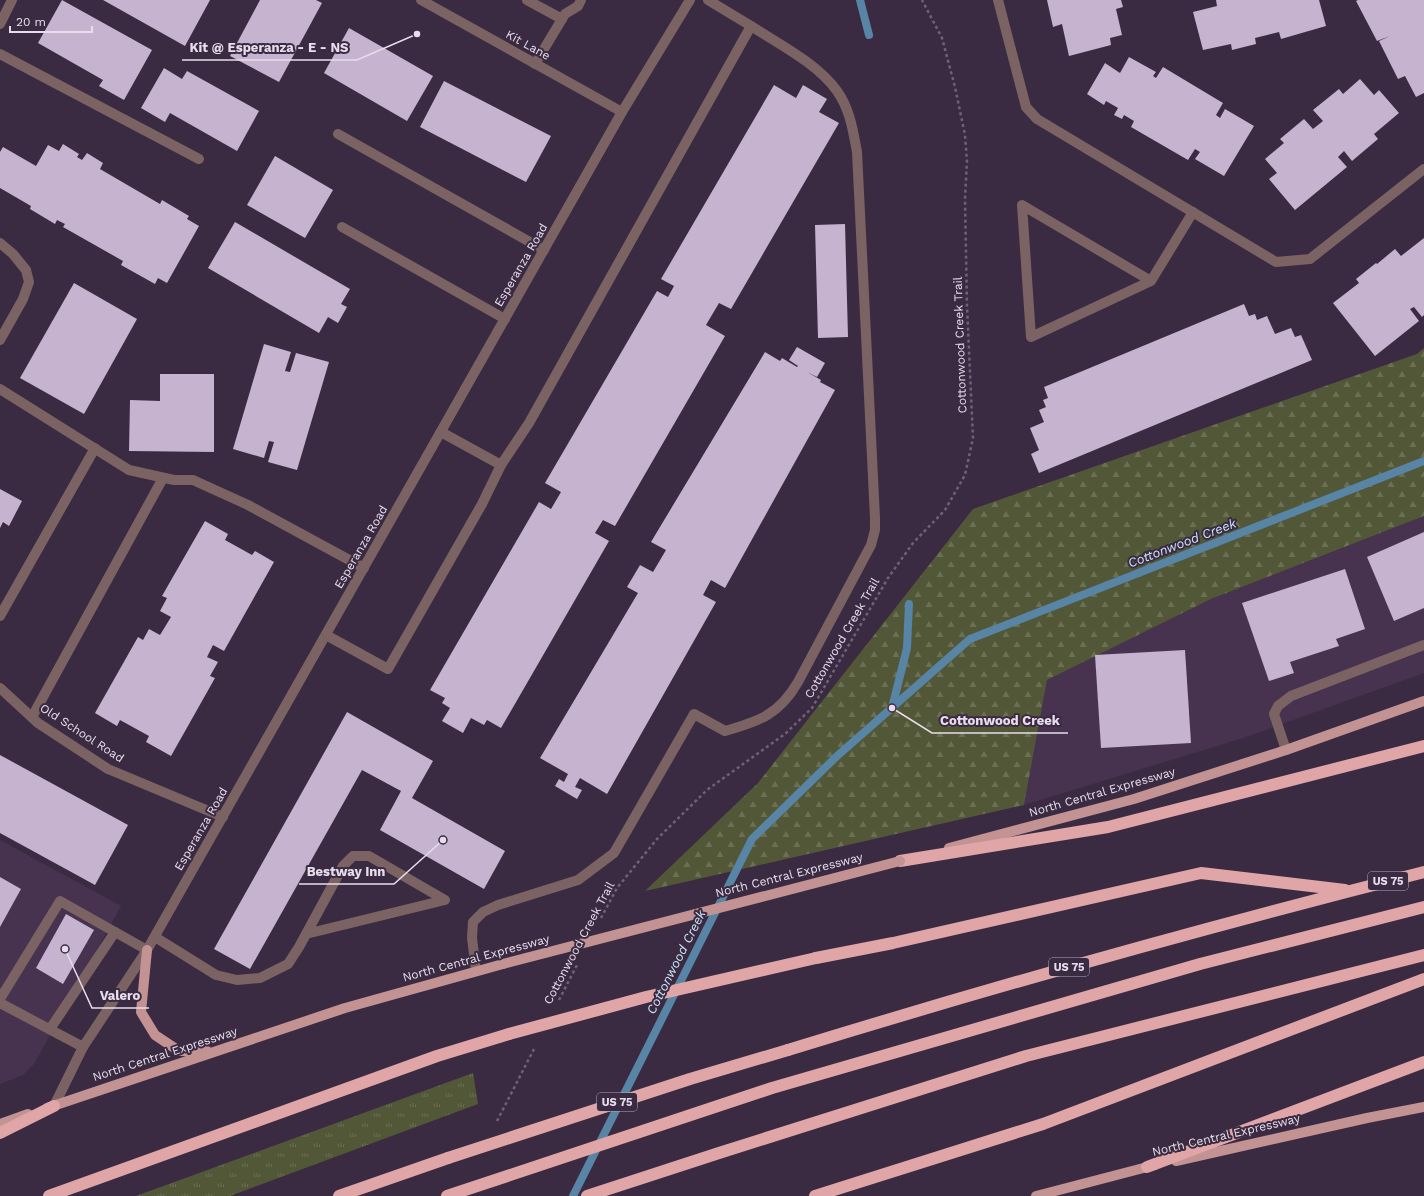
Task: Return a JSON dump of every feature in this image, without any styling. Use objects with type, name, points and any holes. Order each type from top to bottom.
[{"type":"highway","points":[[900,861],[1108,827],[1424,746]]},
{"type":"highway","name":"US 75","points":[[339,1196],[448,1158],[683,1081],[879,1022],[1255,915],[1424,872]]},
{"type":"highway","points":[[49,1196],[437,1056],[510,1034],[646,997],[1201,873],[1352,890]]},
{"type":"highway","points":[[447,1196],[787,1084],[1200,964],[1424,907]]},
{"type":"highway","points":[[587,1196],[1026,1056],[1424,955]]},
{"type":"highway","points":[[815,1196],[1043,1124],[1424,979]]},
{"type":"highway","points":[[1147,1167],[1424,1062]]},
{"type":"highway","points":[[0,1133],[54,1106]]},
{"type":"main road","name":"North Central Expressway","points":[[0,1124],[345,1008],[476,971],[1134,799],[1286,750],[1424,701]]},
{"type":"main road","points":[[147,950],[141,1012],[155,1035],[179,1050],[215,1052]]},
{"type":"main road","name":"North Central Expressway","points":[[1036,1196],[1147,1167],[1367,1118],[1424,1108]]},
{"type":"street","points":[[0,24],[12,0]]},
{"type":"street","name":"Kit Lane","points":[[421,0],[622,112]]},
{"type":"street","points":[[527,0],[562,19]]},
{"type":"street","points":[[536,64],[565,14],[578,6],[581,0]]},
{"type":"street","name":"Esperanza Road","points":[[54,1106],[84,1047],[155,937],[622,112],[690,0]]},
{"type":"street","points":[[476,971],[472,938],[473,922],[483,912],[498,905],[578,880],[614,853],[694,714],[725,731],[770,714],[782,705],[791,694],[865,559],[875,530],[857,152],[853,126],[838,92],[826,77],[812,66],[751,26],[708,0]]},
{"type":"street","points":[[998,0],[1026,106],[1037,119],[1276,262],[1310,259],[1424,169]]},
{"type":"street","points":[[326,635],[388,669],[482,504],[501,465],[529,423],[751,26]]},
{"type":"street","points":[[0,54],[199,159]]},
{"type":"street","points":[[338,134],[544,250]]},
{"type":"street","points":[[1151,281],[1022,205],[1031,337],[1151,281],[1193,212]]},
{"type":"street","points":[[342,227],[505,319]]},
{"type":"street","points":[[0,243],[13,254],[26,270],[29,282],[23,299],[0,340]]},
{"type":"street","points":[[0,389],[129,470],[174,480],[193,480],[248,505],[364,568]]},
{"type":"street","points":[[441,432],[501,465]]},
{"type":"street","points":[[0,616],[95,448]]},
{"type":"street","points":[[32,717],[163,478]]},
{"type":"street","points":[[1286,750],[1274,714],[1278,706],[1284,701],[1291,696],[1424,645]]},
{"type":"street","name":"Old School Road","points":[[0,688],[38,723],[108,768],[223,817]]},
{"type":"street","points":[[155,937],[216,975],[237,980],[260,978],[288,964],[343,866],[353,856],[369,856],[445,900],[306,934]]},
{"type":"street","points":[[0,998],[60,901],[147,950]]},
{"type":"street","points":[[50,1029],[115,932]]},
{"type":"street","points":[[0,1003],[84,1047]]},
{"type":"path","name":"Cottonwood Creek Trail","points":[[599,923],[617,888],[656,838],[707,790],[784,734],[812,708],[888,578],[913,543],[945,510],[965,475],[973,438],[967,306],[965,199],[967,161],[955,87],[942,38],[922,0]]},
{"type":"path","name":"Cottonwood Creek Trail","points":[[556,1007],[577,965]]},
{"type":"path","points":[[494,1126],[534,1049]]},
{"type":"shaded area","points":[[1424,516],[1424,673],[1246,737],[1024,805],[1047,680],[1211,599]]},
{"type":"shaded area","points":[[0,840],[121,906],[34,1064],[23,1075],[0,1084]]},
{"type":"green space","points":[[1424,348],[1424,516],[1211,599],[1047,680],[1024,805],[645,891],[758,783],[973,509],[1417,354]]},
{"type":"green space","points":[[473,1073],[478,1104],[230,1196],[136,1196]]},
{"type":"building","points":[[62,0],[152,50],[124,100],[99,86],[103,80],[38,43]]},
{"type":"building","points":[[103,0],[210,0],[185,46]]},
{"type":"building","points":[[260,0],[316,0],[322,3],[279,82],[230,56]]},
{"type":"building","points":[[1047,0],[1121,0],[1123,7],[1116,9],[1122,35],[1110,38],[1111,45],[1069,56],[1062,24],[1053,27]]},
{"type":"building","points":[[1216,0],[1319,0],[1326,26],[1281,39],[1279,32],[1255,38],[1256,44],[1232,50],[1231,44],[1203,50],[1193,12],[1217,6]]},
{"type":"building","points":[[1424,0],[1424,93],[1416,97],[1405,76],[1398,79],[1379,41],[1390,36],[1377,41],[1356,1]]},
{"type":"building","points":[[349,28],[433,76],[407,121],[324,73]]},
{"type":"building","points":[[1129,57],[1156,72],[1153,76],[1156,78],[1163,67],[1223,103],[1216,115],[1220,118],[1225,109],[1254,126],[1224,176],[1195,159],[1200,152],[1195,149],[1188,160],[1131,127],[1134,121],[1124,115],[1122,119],[1114,115],[1118,108],[1106,101],[1104,105],[1087,94],[1105,63],[1120,73]]},
{"type":"building","points":[[164,68],[182,79],[187,71],[259,111],[237,151],[170,113],[165,122],[141,108]]},
{"type":"building","points":[[1360,79],[1374,95],[1379,90],[1399,113],[1374,134],[1378,139],[1352,161],[1344,151],[1338,157],[1347,167],[1295,210],[1269,179],[1277,173],[1265,159],[1284,143],[1280,139],[1304,119],[1313,129],[1323,121],[1313,110],[1339,89],[1343,94]]},
{"type":"building","points":[[444,81],[551,136],[526,182],[420,127]]},
{"type":"building","points":[[774,85],[796,98],[803,85],[827,99],[819,112],[839,123],[731,309],[719,303],[706,325],[725,336],[615,526],[603,520],[595,533],[609,541],[501,728],[487,720],[484,725],[471,718],[463,733],[442,721],[450,708],[442,703],[445,698],[430,690],[539,502],[551,509],[561,492],[545,483],[657,291],[668,297],[674,286],[661,279]]},
{"type":"building","points":[[63,144],[79,154],[77,157],[82,160],[87,153],[103,163],[100,169],[160,204],[162,200],[189,216],[187,219],[199,226],[167,283],[158,278],[155,284],[121,265],[123,261],[63,227],[65,224],[57,220],[55,224],[30,209],[31,206],[0,188],[0,152],[3,147],[36,166],[48,145],[59,151]]},
{"type":"building","points":[[275,156],[333,190],[305,238],[247,205]]},
{"type":"building","points":[[235,222],[350,289],[341,304],[347,307],[338,323],[328,317],[319,333],[208,268]]},
{"type":"building","points":[[845,224],[848,337],[818,338],[815,225]]},
{"type":"building","points":[[1424,238],[1424,315],[1422,317],[1414,307],[1410,309],[1419,321],[1375,356],[1333,303],[1359,283],[1356,279],[1395,249],[1401,256]]},
{"type":"building","points":[[74,283],[137,319],[84,414],[20,378]]},
{"type":"building","points":[[1244,304],[1249,316],[1255,314],[1257,320],[1267,316],[1275,334],[1291,328],[1295,337],[1301,335],[1312,360],[1039,473],[1031,454],[1039,450],[1030,428],[1044,422],[1039,410],[1046,407],[1043,400],[1048,398],[1044,387]]},
{"type":"building","points":[[264,344],[291,352],[285,371],[290,372],[296,353],[329,362],[297,470],[268,462],[274,442],[269,441],[264,458],[233,449]]},
{"type":"building","points":[[797,347],[825,363],[817,377],[807,372],[821,380],[820,382],[835,390],[725,588],[711,580],[703,595],[716,602],[607,794],[580,778],[575,787],[582,790],[577,799],[555,786],[559,779],[564,782],[568,774],[540,758],[638,593],[627,587],[640,565],[653,572],[666,550],[651,542],[765,352],[780,361],[782,358],[797,367],[798,366],[789,360]]},
{"type":"building","points":[[160,374],[214,374],[214,452],[129,451],[130,400],[160,401]]},
{"type":"building","points":[[0,489],[22,501],[9,526],[3,522],[0,528]]},
{"type":"building","points":[[205,521],[228,534],[225,540],[252,555],[255,551],[274,562],[224,651],[213,645],[207,657],[218,662],[210,676],[215,678],[171,756],[146,742],[149,736],[120,720],[117,726],[95,713],[138,637],[143,640],[149,629],[160,635],[171,617],[160,611],[167,598],[162,596]]},
{"type":"building","points":[[1424,532],[1424,608],[1394,621],[1367,557]]},
{"type":"building","points":[[1345,569],[1365,629],[1336,639],[1339,646],[1290,662],[1294,673],[1269,681],[1242,603]]},
{"type":"building","points":[[1185,650],[1191,743],[1101,748],[1095,655]]},
{"type":"building","points":[[347,712],[433,761],[412,798],[505,851],[484,889],[380,830],[401,791],[362,770],[250,969],[214,949]]},
{"type":"building","points":[[0,755],[128,825],[95,885],[0,833]]},
{"type":"building","points":[[0,877],[21,889],[0,927]]},
{"type":"building","points":[[66,914],[94,930],[63,984],[36,968]]},
{"type":"waterway","points":[[860,0],[869,35]]},
{"type":"waterway","name":"Cottonwood Creek","points":[[573,1196],[752,839],[836,757],[970,639],[1424,461]]},
{"type":"waterway","points":[[892,708],[907,648],[909,604]]},
{"type":"place","name":"Kit @ Esperanza - E - NS","points":[[417,34]]},
{"type":"place","name":"Cottonwood Creek","points":[[892,708]]},
{"type":"place","name":"Bestway Inn","points":[[443,840]]},
{"type":"place","name":"Valero","points":[[65,949]]}]
